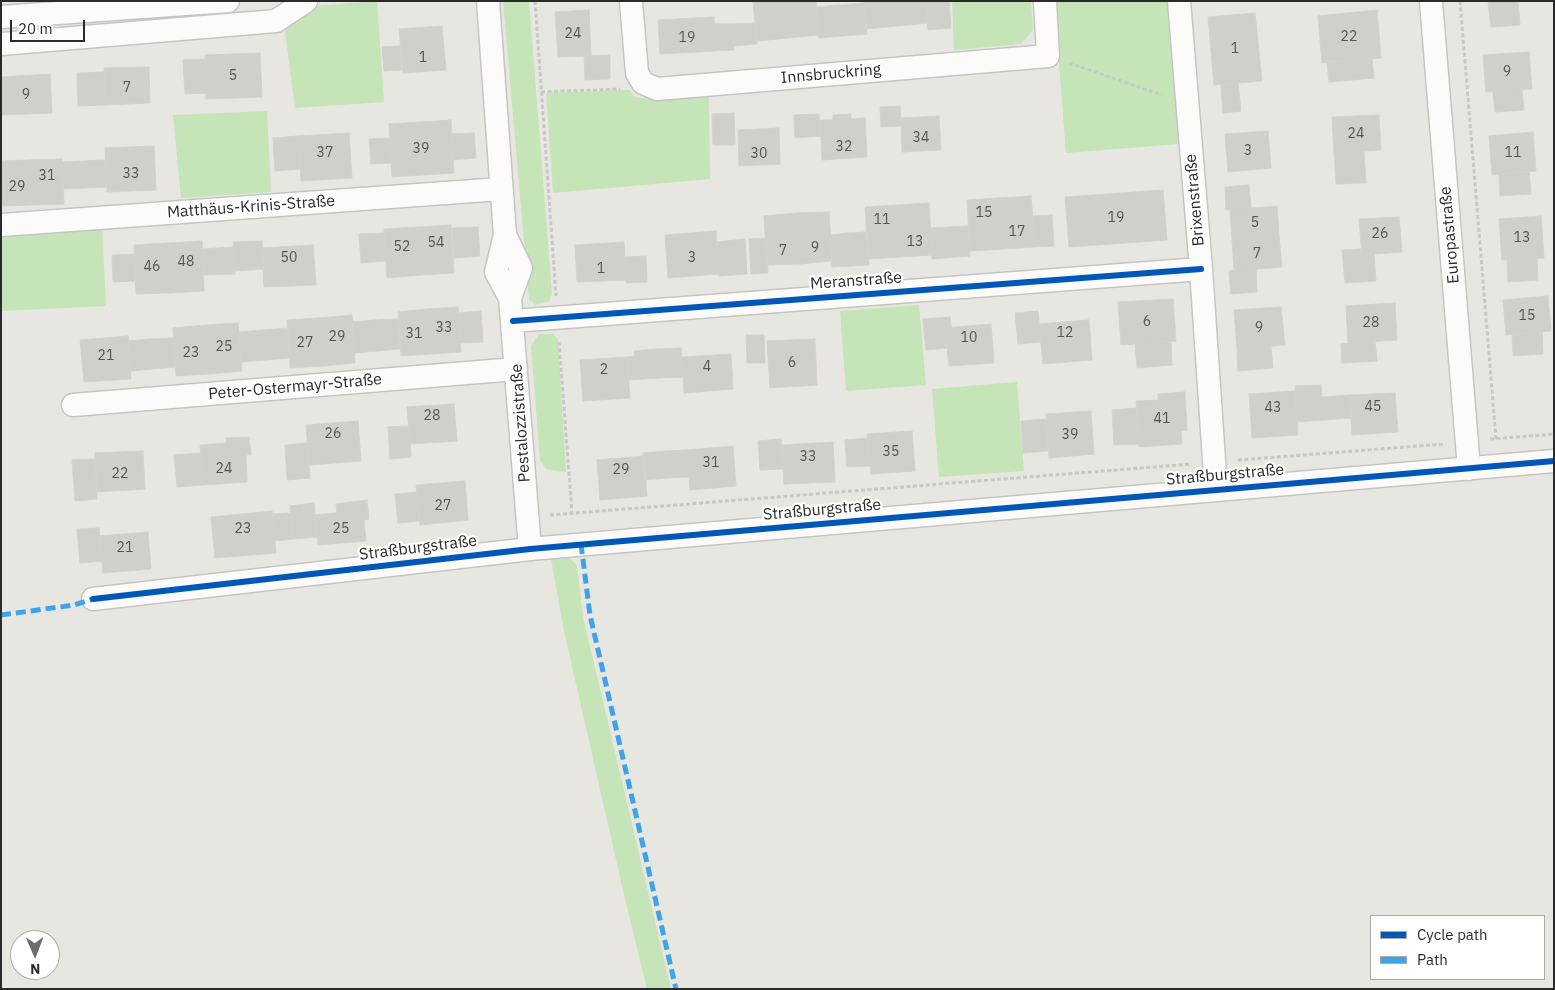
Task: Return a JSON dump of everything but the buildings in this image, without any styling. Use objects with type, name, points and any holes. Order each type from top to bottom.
[{"type":"street","points":[[1,17],[228,1]]},
{"type":"street","points":[[1,44],[276,21],[306,1]]},
{"type":"street","name":"Pestalozzistraße","points":[[488,1],[505,235],[521,268],[510,298],[530,549]]},
{"type":"street","points":[[631,1],[637,73],[643,83]]},
{"type":"street","points":[[1045,1],[1048,56]]},
{"type":"street","name":"Brixenstraße","points":[[1179,1],[1201,269],[1216,489]]},
{"type":"street","name":"Europastraße","points":[[1431,1],[1470,469]]},
{"type":"street","name":"Innsbruckring","points":[[643,83],[657,89],[1048,56]]},
{"type":"street","name":"Matthäus-Krinis-Straße","points":[[1,225],[501,189]]},
{"type":"street","name":"Meranstraße","points":[[513,321],[1201,269]]},
{"type":"street","name":"Peter-Ostermayr-Straße","points":[[73,405],[516,369]]},
{"type":"street","name":"Straßburgstraße","points":[[93,599],[530,549],[1554,461]]},
{"type":"path","points":[[535,1],[572,513]]},
{"type":"path","points":[[1460,1],[1496,439]]},
{"type":"path","points":[[1048,56],[1159,94],[1187,101]]},
{"type":"path","points":[[541,92],[631,89],[643,83]]},
{"type":"path","points":[[528,517],[1554,434]]},
{"type":"green space","points":[[377,1],[384,102],[295,108],[285,31],[313,6]]},
{"type":"green space","points":[[503,1],[529,1],[552,294],[549,301],[535,305],[529,299]]},
{"type":"green space","points":[[952,1],[1031,1],[1033,30],[1021,44],[954,50]]},
{"type":"green space","points":[[1054,1],[1169,1],[1179,144],[1066,153]]},
{"type":"green space","points":[[629,90],[635,97],[655,100],[709,97],[710,179],[553,193],[546,93]]},
{"type":"green space","points":[[267,111],[271,192],[181,198],[173,115]]},
{"type":"green space","points":[[102,228],[106,306],[1,311],[1,235]]},
{"type":"green space","points":[[919,305],[926,385],[846,391],[840,311]]},
{"type":"green space","points":[[539,334],[553,334],[558,340],[566,472],[546,469],[540,460],[531,346]]},
{"type":"green space","points":[[1017,382],[1024,471],[939,477],[932,389]]},
{"type":"green space","points":[[568,557],[577,565],[583,617],[671,989],[647,989],[622,886],[564,631],[551,559]]},
{"type":"marked path","points":[[581,544],[590,615],[676,989]]},
{"type":"marked path","points":[[1,615],[74,605],[93,599]]},
{"type":"cycle path","points":[[513,321],[1201,269]]},
{"type":"cycle path","points":[[93,599],[530,549],[1554,461]]}]
